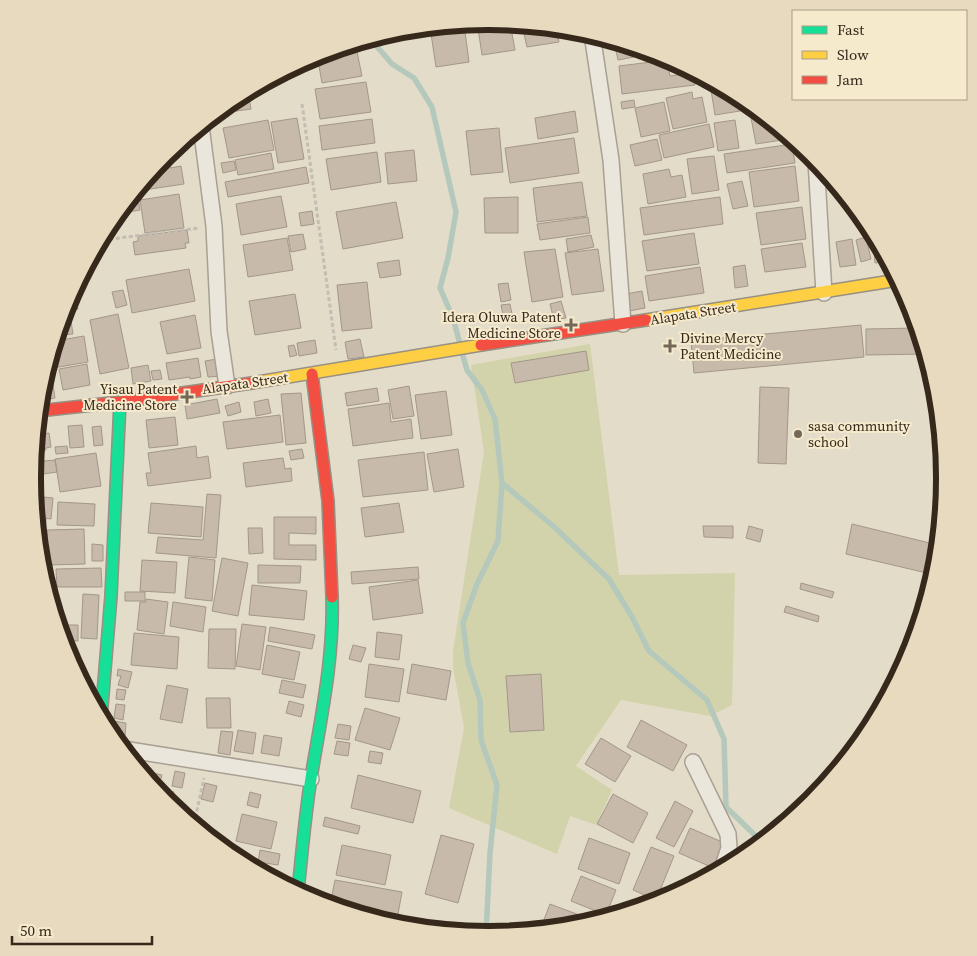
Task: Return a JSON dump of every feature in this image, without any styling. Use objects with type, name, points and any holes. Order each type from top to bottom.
[{"type":"street","points":[[593,43],[611,160],[623,324]]},
{"type":"street","points":[[202,134],[214,226],[219,331],[227,386]]},
{"type":"street","points":[[817,174],[824,292]]},
{"type":"street","name":"Alapata Street","points":[[46,410],[120,402],[312,374],[487,344],[890,281]]},
{"type":"street","points":[[299,884],[311,779],[323,714],[333,629],[328,501],[312,374]]},
{"type":"street","points":[[102,704],[111,596],[120,402]]},
{"type":"street","points":[[133,752],[311,779]]},
{"type":"street","points":[[692,762],[728,834],[729,848],[726,857]]},
{"type":"path","points":[[302,104],[339,368]]},
{"type":"path","points":[[110,239],[214,226]]},
{"type":"path","points":[[195,817],[204,776],[210,763]]},
{"type":"green space","points":[[590,344],[619,575],[735,573],[732,705],[710,716],[621,700],[576,766],[612,790],[596,825],[570,816],[557,854],[449,808],[464,728],[453,667],[453,651],[484,452],[471,365]]},
{"type":"building","points":[[478,30],[511,31],[515,50],[482,55]]},
{"type":"building","points":[[465,31],[469,62],[436,67],[431,34]]},
{"type":"building","points":[[523,32],[558,36],[559,42],[527,47]]},
{"type":"building","points":[[616,49],[639,56],[618,60]]},
{"type":"building","points":[[357,50],[362,76],[322,83],[319,63]]},
{"type":"building","points":[[654,62],[668,68],[670,76],[683,74],[694,80],[695,85],[622,94],[619,66]]},
{"type":"building","points":[[366,82],[371,112],[320,119],[315,89]]},
{"type":"building","points":[[711,90],[740,108],[740,111],[715,115]]},
{"type":"building","points":[[692,92],[693,99],[702,97],[707,122],[673,129],[666,98]]},
{"type":"building","points":[[249,100],[251,109],[232,112]]},
{"type":"building","points":[[634,100],[635,107],[622,109],[621,102]]},
{"type":"building","points":[[664,102],[670,131],[641,137],[635,108]]},
{"type":"building","points":[[575,111],[578,132],[538,139],[535,118]]},
{"type":"building","points":[[297,118],[304,159],[278,163],[271,122]]},
{"type":"building","points":[[751,118],[753,118],[783,140],[756,144]]},
{"type":"building","points":[[372,119],[375,143],[322,150],[319,126]]},
{"type":"building","points":[[268,120],[274,150],[229,158],[223,128]]},
{"type":"building","points":[[735,120],[739,148],[718,151],[714,123]]},
{"type":"building","points":[[709,124],[714,147],[664,158],[659,135]]},
{"type":"building","points":[[499,128],[503,172],[471,175],[466,131]]},
{"type":"building","points":[[574,138],[579,173],[510,183],[505,148]]},
{"type":"building","points":[[657,139],[662,160],[635,166],[630,145]]},
{"type":"building","points":[[788,145],[793,149],[795,163],[727,173],[724,154]]},
{"type":"building","points":[[414,150],[417,181],[388,184],[385,153]]},
{"type":"building","points":[[377,152],[381,182],[331,190],[326,159]]},
{"type":"building","points":[[271,153],[274,169],[238,175],[235,160]]},
{"type":"building","points":[[714,156],[719,190],[692,194],[687,159]]},
{"type":"building","points":[[234,161],[236,170],[223,173],[221,163]]},
{"type":"building","points":[[169,164],[170,168],[181,166],[184,184],[146,190]]},
{"type":"building","points":[[795,166],[799,201],[754,207],[749,172]]},
{"type":"building","points":[[306,167],[309,183],[228,197],[225,182]]},
{"type":"building","points":[[669,169],[671,177],[682,175],[686,197],[648,204],[643,174]]},
{"type":"building","points":[[742,181],[748,206],[733,209],[727,184]]},
{"type":"building","points":[[582,182],[587,216],[537,222],[533,188]]},
{"type":"building","points":[[179,194],[184,228],[145,233],[140,200]]},
{"type":"building","points":[[281,196],[287,227],[241,235],[236,204]]},
{"type":"building","points":[[518,197],[518,233],[485,233],[484,198]]},
{"type":"building","points":[[720,197],[723,224],[644,235],[640,208]]},
{"type":"building","points":[[138,199],[140,210],[128,212]]},
{"type":"building","points":[[396,202],[403,238],[343,249],[336,212]]},
{"type":"building","points":[[802,207],[806,239],[761,245],[756,213]]},
{"type":"building","points":[[312,211],[314,224],[301,226],[299,213]]},
{"type":"building","points":[[588,217],[590,233],[540,240],[537,224]]},
{"type":"building","points":[[187,230],[189,243],[185,243],[186,248],[135,255],[133,242],[138,241],[138,236]]},
{"type":"building","points":[[694,233],[699,264],[647,271],[642,241]]},
{"type":"building","points":[[303,234],[306,249],[291,252],[288,236]]},
{"type":"building","points":[[591,235],[594,247],[568,252],[566,239]]},
{"type":"building","points":[[866,237],[871,259],[861,262],[856,240]]},
{"type":"building","points":[[287,238],[293,270],[248,277],[243,245]]},
{"type":"building","points":[[852,239],[856,265],[840,267],[836,242]]},
{"type":"building","points":[[802,243],[806,267],[765,272],[761,249]]},
{"type":"building","points":[[555,249],[563,297],[532,302],[524,252]]},
{"type":"building","points":[[598,249],[604,291],[572,295],[565,253]]},
{"type":"building","points":[[874,250],[880,262],[875,263]]},
{"type":"building","points":[[399,260],[401,275],[380,278],[377,263]]},
{"type":"building","points":[[745,265],[748,286],[735,288],[733,267]]},
{"type":"building","points":[[700,267],[704,293],[649,301],[645,276]]},
{"type":"building","points":[[189,269],[195,301],[132,313],[126,280]]},
{"type":"building","points":[[367,282],[372,328],[342,331],[337,285]]},
{"type":"building","points":[[508,283],[511,300],[501,302],[498,284]]},
{"type":"building","points":[[123,290],[127,305],[116,308],[112,292]]},
{"type":"building","points":[[642,291],[645,308],[629,311],[626,294]]},
{"type":"building","points":[[295,294],[301,328],[255,335],[249,301]]},
{"type":"building","points":[[561,301],[566,318],[554,320],[550,304]]},
{"type":"building","points":[[510,304],[513,319],[504,320],[501,305]]},
{"type":"building","points":[[118,314],[129,368],[100,374],[90,320]]},
{"type":"building","points":[[195,315],[201,348],[167,354],[160,322]]},
{"type":"building","points":[[71,321],[73,334],[64,335],[64,334]]},
{"type":"building","points":[[861,325],[864,357],[694,373],[691,341]]},
{"type":"building","points":[[911,328],[919,354],[866,355],[866,329]]},
{"type":"building","points":[[84,336],[88,362],[55,368],[62,340]]},
{"type":"building","points":[[360,339],[364,357],[348,359],[345,342]]},
{"type":"building","points":[[315,340],[317,353],[299,356],[297,343]]},
{"type":"building","points":[[294,345],[297,355],[290,357],[288,346]]},
{"type":"building","points":[[586,351],[589,370],[515,383],[511,363]]},
{"type":"building","points":[[198,358],[201,377],[169,380],[166,363]]},
{"type":"building","points":[[217,359],[220,376],[208,377],[205,361]]},
{"type":"building","points":[[87,364],[90,385],[63,390],[59,369]]},
{"type":"building","points":[[148,365],[151,381],[133,384],[131,368]]},
{"type":"building","points":[[160,370],[162,379],[153,380],[151,371]]},
{"type":"building","points":[[50,385],[53,385],[55,398],[48,399],[49,391]]},
{"type":"building","points":[[409,386],[414,416],[393,419],[388,390]]},
{"type":"building","points":[[760,387],[789,388],[786,464],[758,463]]},
{"type":"building","points":[[377,388],[379,401],[347,406],[345,393]]},
{"type":"building","points":[[446,391],[452,435],[421,439],[415,395]]},
{"type":"building","points":[[301,393],[306,443],[286,445],[281,394]]},
{"type":"building","points":[[217,399],[220,413],[187,419],[185,405]]},
{"type":"building","points":[[268,399],[271,413],[256,416],[254,402]]},
{"type":"building","points":[[239,402],[241,412],[228,416],[225,406]]},
{"type":"building","points":[[389,403],[391,422],[411,419],[413,438],[353,446],[348,409]]},
{"type":"building","points":[[280,415],[283,442],[227,449],[223,422]]},
{"type":"building","points":[[175,417],[178,445],[149,448],[146,420]]},
{"type":"building","points":[[82,425],[84,447],[70,448],[68,426]]},
{"type":"building","points":[[101,426],[103,445],[94,446],[92,427]]},
{"type":"building","points":[[49,433],[51,447],[46,448],[46,450],[41,450],[43,434]]},
{"type":"building","points":[[67,446],[68,453],[56,454],[55,447]]},
{"type":"building","points":[[196,446],[197,458],[208,456],[211,478],[148,486],[146,473],[151,473],[148,453]]},
{"type":"building","points":[[302,449],[304,458],[291,460],[289,451]]},
{"type":"building","points":[[458,449],[464,487],[434,492],[427,454]]},
{"type":"building","points":[[424,452],[428,490],[363,497],[358,460]]},
{"type":"building","points":[[96,453],[101,486],[60,492],[55,459]]},
{"type":"building","points":[[283,458],[285,469],[291,468],[292,481],[246,487],[243,463]]},
{"type":"building","points":[[55,460],[57,472],[41,474],[41,461]]},
{"type":"building","points":[[207,494],[221,495],[216,558],[156,553],[158,537],[203,540]]},
{"type":"building","points":[[41,497],[53,498],[51,519],[42,518]]},
{"type":"building","points":[[58,502],[95,504],[94,526],[57,525]]},
{"type":"building","points":[[151,503],[203,507],[201,537],[148,533]]},
{"type":"building","points":[[399,503],[404,532],[365,537],[361,508]]},
{"type":"building","points":[[274,517],[316,517],[316,534],[289,533],[289,545],[316,545],[316,560],[274,559]]},
{"type":"building","points":[[42,519],[46,519],[45,543]]},
{"type":"building","points":[[852,524],[932,543],[926,573],[846,554]]},
{"type":"building","points":[[703,526],[733,526],[733,538],[704,537]]},
{"type":"building","points":[[749,526],[763,530],[760,542],[746,538]]},
{"type":"building","points":[[248,528],[262,528],[263,553],[249,554]]},
{"type":"building","points":[[84,529],[85,564],[49,565],[47,530]]},
{"type":"building","points":[[92,544],[103,545],[103,561],[92,561]]},
{"type":"building","points":[[189,557],[215,560],[212,601],[185,598]]},
{"type":"building","points":[[222,558],[248,563],[238,616],[212,611]]},
{"type":"building","points":[[142,560],[177,562],[175,593],[140,591]]},
{"type":"building","points":[[258,565],[301,566],[300,583],[258,583]]},
{"type":"building","points":[[418,567],[419,579],[352,584],[351,572]]},
{"type":"building","points":[[101,568],[102,587],[57,587],[56,569]]},
{"type":"building","points":[[418,580],[423,613],[373,620],[369,587]]},
{"type":"building","points":[[801,583],[834,592],[832,598],[800,589]]},
{"type":"building","points":[[252,585],[307,591],[304,620],[249,615]]},
{"type":"building","points":[[125,592],[145,592],[145,601],[125,601]]},
{"type":"building","points":[[83,594],[99,595],[97,639],[81,638]]},
{"type":"building","points":[[146,599],[168,602],[164,634],[137,630],[140,602],[146,602]]},
{"type":"building","points":[[173,602],[206,607],[203,632],[170,626]]},
{"type":"building","points":[[786,606],[819,616],[818,622],[784,612]]},
{"type":"building","points":[[242,624],[266,627],[260,670],[236,666]]},
{"type":"building","points":[[65,625],[78,625],[78,641],[72,641]]},
{"type":"building","points":[[270,627],[315,635],[312,649],[268,641]]},
{"type":"building","points":[[209,629],[236,629],[235,669],[208,668]]},
{"type":"building","points":[[377,632],[402,635],[399,660],[375,657]]},
{"type":"building","points":[[134,633],[179,637],[177,669],[131,665]]},
{"type":"building","points":[[267,645],[300,652],[294,680],[262,674]]},
{"type":"building","points":[[353,645],[366,648],[361,662],[349,659]]},
{"type":"building","points":[[369,664],[404,669],[399,702],[365,697]]},
{"type":"building","points":[[412,664],[451,671],[446,700],[407,693]]},
{"type":"building","points":[[118,669],[132,672],[128,688],[118,685],[121,676],[117,676]]},
{"type":"building","points":[[541,674],[544,730],[510,732],[506,676]]},
{"type":"building","points":[[282,680],[306,685],[303,698],[279,693]]},
{"type":"building","points":[[167,685],[188,689],[182,723],[160,719]]},
{"type":"building","points":[[117,689],[126,690],[124,700],[116,699]]},
{"type":"building","points":[[206,698],[230,698],[231,728],[207,728]]},
{"type":"building","points":[[289,701],[304,705],[301,717],[286,713]]},
{"type":"building","points":[[116,704],[125,705],[123,720],[114,718]]},
{"type":"building","points":[[365,708],[400,718],[390,750],[355,740]]},
{"type":"building","points":[[641,720],[687,745],[673,771],[627,747]]},
{"type":"building","points":[[113,722],[126,723],[125,737],[123,737]]},
{"type":"building","points":[[338,724],[351,726],[349,740],[335,738]]},
{"type":"building","points":[[238,730],[256,733],[253,754],[234,751]]},
{"type":"building","points":[[221,731],[233,732],[230,755],[218,753]]},
{"type":"building","points":[[264,735],[282,738],[279,756],[261,753]]},
{"type":"building","points":[[601,738],[631,756],[615,782],[585,764]]},
{"type":"building","points":[[337,741],[350,743],[348,756],[334,754]]},
{"type":"building","points":[[370,751],[383,753],[381,764],[368,762]]},
{"type":"building","points":[[175,771],[185,773],[182,788],[172,786]]},
{"type":"building","points":[[152,773],[162,775],[160,782]]},
{"type":"building","points":[[358,775],[421,791],[413,823],[351,808]]},
{"type":"building","points":[[205,783],[217,786],[213,802],[201,799]]},
{"type":"building","points":[[250,792],[261,795],[258,808],[247,805]]},
{"type":"building","points":[[613,794],[648,813],[633,843],[597,824]]},
{"type":"building","points":[[675,801],[693,811],[674,847],[656,838]]},
{"type":"building","points":[[242,814],[277,822],[271,849],[236,841]]},
{"type":"building","points":[[325,817],[360,826],[358,834],[323,826]]},
{"type":"building","points":[[690,828],[729,845],[723,859],[711,867],[679,853]]},
{"type":"building","points":[[441,835],[474,844],[458,903],[425,894]]},
{"type":"building","points":[[589,838],[630,853],[619,884],[578,869]]},
{"type":"building","points":[[342,845],[391,855],[385,885],[336,875]]},
{"type":"building","points":[[651,847],[674,856],[659,892],[648,896],[633,890]]},
{"type":"building","points":[[260,850],[280,854],[278,865],[258,862]]},
{"type":"building","points":[[581,876],[616,890],[608,910],[604,911],[599,912],[571,901]]},
{"type":"building","points":[[335,880],[402,892],[398,916],[373,911],[332,897]]},
{"type":"building","points":[[550,904],[581,916],[547,922],[543,922]]},
{"type":"waterway","points":[[375,45],[392,64],[414,78],[432,107],[456,212],[448,258],[440,288],[453,318],[460,344]]},
{"type":"waterway","points":[[462,353],[467,370],[482,390],[495,419],[502,483],[498,541],[477,584],[463,623],[468,663],[480,700],[481,740],[497,785],[490,853],[486,926]]},
{"type":"waterway","points":[[502,483],[553,526],[609,579],[632,617],[649,651],[707,700],[724,739],[726,807],[756,836]]},
{"type":"traffic: fast","points":[[102,704],[111,596],[120,402]]},
{"type":"traffic: fast","points":[[299,884],[309,792],[329,665],[332,597]]},
{"type":"traffic: slow","points":[[646,320],[891,281]]},
{"type":"traffic: slow","points":[[252,383],[481,345]]},
{"type":"traffic: jam","points":[[481,345],[646,320]]},
{"type":"traffic: jam","points":[[312,374],[328,501],[332,597]]},
{"type":"traffic: jam","points":[[46,410],[120,402],[252,383]]},
{"type":"place","name":"Idera Oluwa Patent Medicine Store","points":[[571,325]]},
{"type":"place","name":"Divine Mercy Patent Medicine","points":[[670,346]]},
{"type":"place","name":"Yisau Patent Medicine Store","points":[[187,397]]},
{"type":"place","name":"sasa community school","points":[[798,434]]}]
